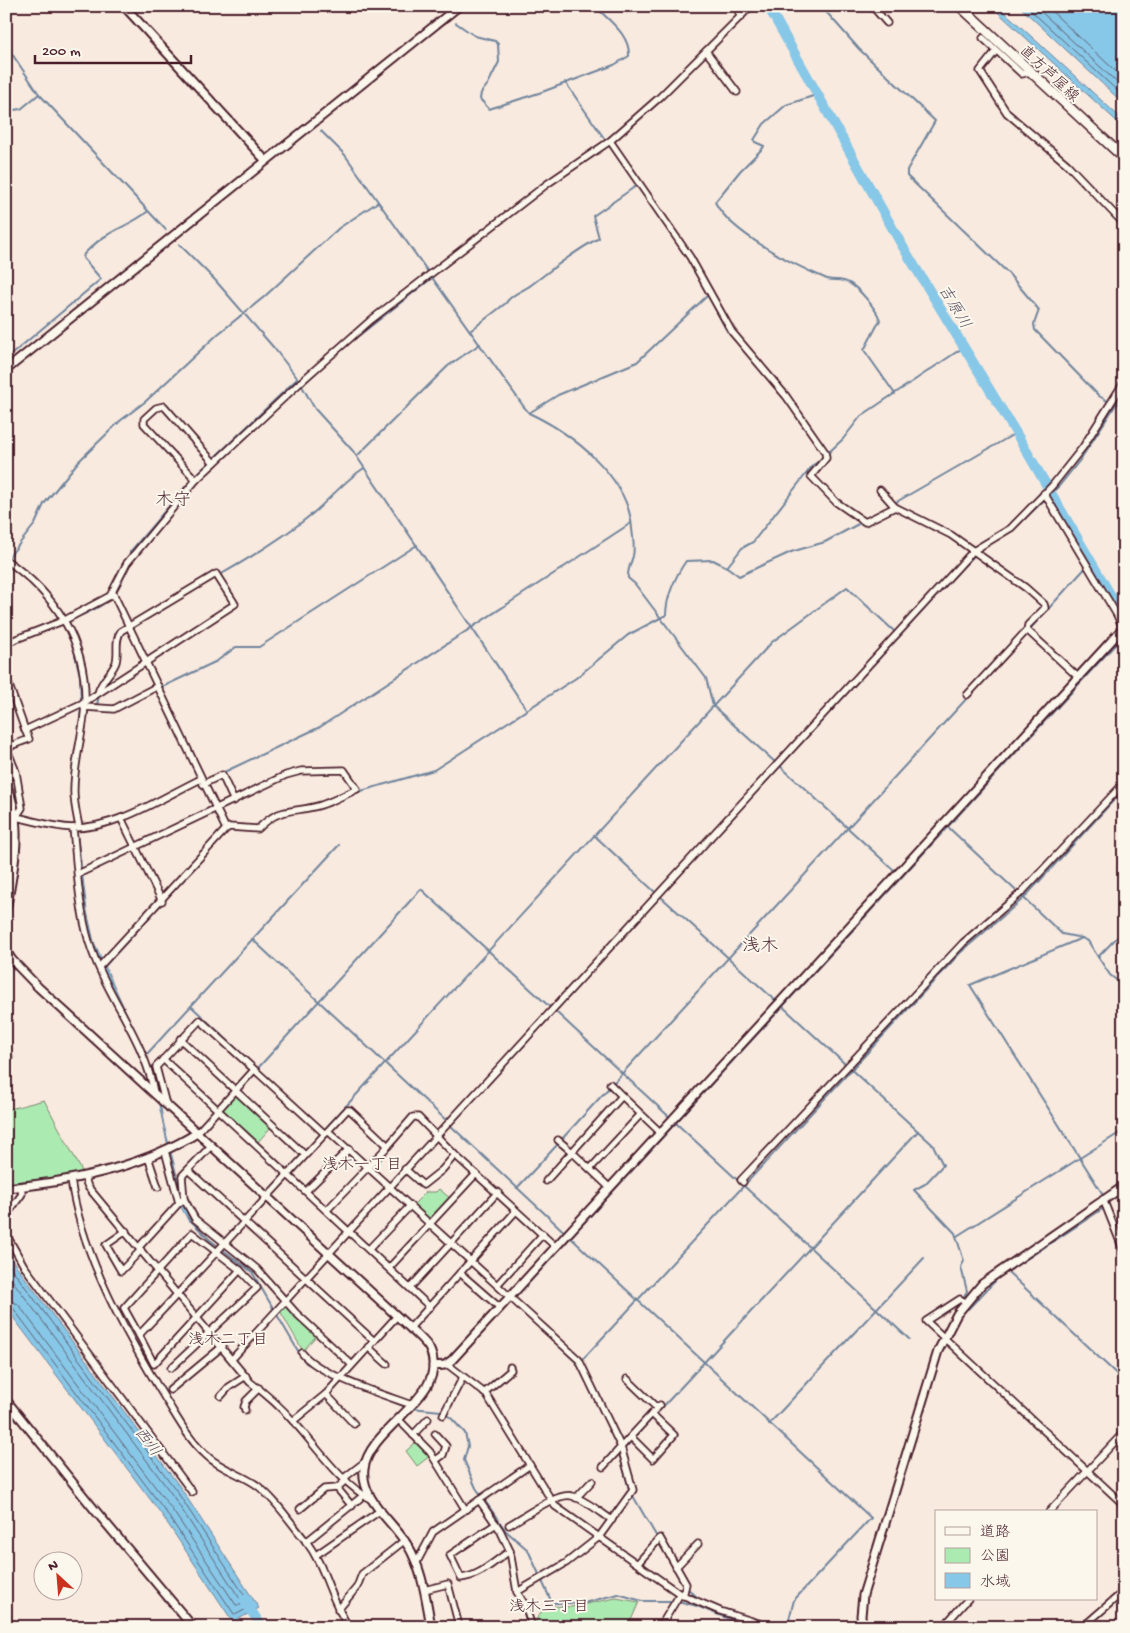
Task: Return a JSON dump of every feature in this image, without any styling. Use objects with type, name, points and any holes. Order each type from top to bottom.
[{"type":"main road","name":"直方芦屋線","points":[[960,6],[1029,72],[1124,158]]},
{"type":"street","points":[[124,6],[266,161]]},
{"type":"street","points":[[6,370],[459,6]]},
{"type":"street","points":[[736,6],[741,16]]},
{"type":"street","points":[[6,643],[93,607],[113,593],[127,563],[196,480],[214,463],[371,320],[548,184],[610,141],[660,97],[751,6]]},
{"type":"street","points":[[872,6],[888,24]]},
{"type":"street","points":[[983,38],[995,52],[1022,74],[1029,72]]},
{"type":"street","points":[[706,52],[737,92]]},
{"type":"street","points":[[995,52],[980,70],[1007,113],[1066,164],[1124,224]]},
{"type":"street","points":[[610,141],[690,257],[732,332],[786,396],[825,452],[826,458],[811,476],[836,502],[865,522],[895,507]]},
{"type":"street","points":[[233,1358],[305,1277],[973,551],[1011,528],[1044,493],[1083,447],[1124,382]]},
{"type":"street","points":[[196,480],[144,424],[144,419],[156,408],[164,406],[214,463]]},
{"type":"street","points":[[880,490],[895,507],[951,535],[1026,588],[1044,604],[1045,608],[1028,625],[1027,630],[967,695]]},
{"type":"street","points":[[433,1366],[447,1364],[1123,628],[1044,493]]},
{"type":"street","points":[[6,560],[37,584],[65,620],[76,643],[82,666],[84,704],[74,794],[81,903],[89,942],[99,967],[146,1063],[154,1093]]},
{"type":"street","points":[[25,730],[84,704],[235,604],[216,574],[129,624],[117,636],[116,662],[101,682],[98,693]]},
{"type":"street","points":[[113,593],[122,616],[129,624],[202,782],[226,829]]},
{"type":"street","points":[[1027,630],[1079,678]]},
{"type":"street","points":[[6,677],[29,740],[13,744],[7,750],[16,774],[22,808],[16,817]]},
{"type":"street","points":[[84,704],[114,709],[158,686]]},
{"type":"street","points":[[6,769],[14,767]]},
{"type":"street","points":[[78,874],[286,775],[301,771],[344,770],[357,789],[323,805],[283,811],[269,818],[258,829],[229,827],[226,829],[162,901],[99,967]]},
{"type":"street","points":[[6,777],[16,774]]},
{"type":"street","points":[[16,817],[45,825],[76,827],[107,823],[222,775],[234,801]]},
{"type":"street","points":[[743,1182],[741,1180],[963,943],[1022,892],[1124,783]]},
{"type":"street","points":[[6,784],[16,817],[17,834],[6,910]]},
{"type":"street","points":[[121,818],[162,901]]},
{"type":"street","points":[[6,951],[38,987],[165,1101],[266,1198],[410,1328],[429,1349],[434,1372],[424,1390],[375,1443],[366,1460],[338,1488],[324,1489],[300,1509]]},
{"type":"street","points":[[165,1101],[156,1067],[180,1039],[200,1020],[254,1070],[349,1149],[388,1187],[579,1360],[621,1447],[632,1490],[599,1537],[559,1568],[517,1592]]},
{"type":"street","points":[[180,1039],[305,1155]]},
{"type":"street","points":[[6,1049],[9,1057],[6,1058]]},
{"type":"street","points":[[162,1059],[328,1210],[430,1307]]},
{"type":"street","points":[[6,1188],[71,1180],[173,1148],[197,1132],[254,1070]]},
{"type":"street","points":[[610,1084],[661,1133]]},
{"type":"street","points":[[546,1181],[622,1096]]},
{"type":"street","points":[[138,1335],[347,1110],[350,1110],[388,1146]]},
{"type":"street","points":[[590,1169],[641,1114]]},
{"type":"street","points":[[328,1210],[413,1117],[418,1117],[455,1155],[556,1246]]},
{"type":"street","points":[[558,1140],[610,1188]]},
{"type":"street","points":[[211,1146],[182,1176],[184,1198],[195,1218],[257,1269],[284,1300],[351,1364]]},
{"type":"street","points":[[306,1191],[349,1149]]},
{"type":"street","points":[[165,1151],[178,1204]]},
{"type":"street","points":[[405,1168],[423,1185],[442,1170],[455,1155]]},
{"type":"street","points":[[148,1156],[158,1187]]},
{"type":"street","points":[[188,1170],[374,1340]]},
{"type":"street","points":[[389,1268],[476,1174]]},
{"type":"street","points":[[84,1176],[88,1187],[223,1346],[246,1376],[293,1421],[345,1479],[372,1500],[405,1540],[417,1562],[431,1627]]},
{"type":"street","points":[[71,1180],[84,1236],[108,1293],[153,1379],[206,1456],[259,1487],[306,1542],[324,1570],[338,1610],[349,1627]]},
{"type":"street","points":[[6,1216],[22,1194],[21,1186]]},
{"type":"street","points":[[863,1627],[861,1616],[863,1595],[926,1387],[944,1339],[966,1302],[982,1284],[1002,1268],[1124,1186]]},
{"type":"street","points":[[410,1288],[450,1242],[498,1192]]},
{"type":"street","points":[[126,1232],[106,1245],[121,1271],[184,1198]]},
{"type":"street","points":[[1103,1199],[1124,1252]]},
{"type":"street","points":[[370,1249],[410,1206]]},
{"type":"street","points":[[410,1328],[516,1211]]},
{"type":"street","points":[[171,1368],[257,1288],[240,1270],[192,1233],[124,1308],[154,1364],[240,1270]]},
{"type":"street","points":[[6,1234],[24,1266],[192,1492]]},
{"type":"street","points":[[497,1284],[542,1234]]},
{"type":"street","points":[[460,1273],[499,1307]]},
{"type":"street","points":[[966,1302],[960,1299],[926,1322],[1124,1505]]},
{"type":"street","points":[[293,1421],[326,1394],[351,1364],[397,1316]]},
{"type":"street","points":[[170,1390],[223,1346]]},
{"type":"street","points":[[368,1347],[387,1364]]},
{"type":"street","points":[[302,1353],[309,1362],[409,1407]]},
{"type":"street","points":[[447,1364],[484,1393],[551,1501],[682,1595],[720,1611],[771,1627]]},
{"type":"street","points":[[484,1393],[507,1375],[511,1370],[510,1367]]},
{"type":"street","points":[[221,1396],[229,1387],[246,1376]]},
{"type":"street","points":[[443,1415],[463,1377]]},
{"type":"street","points":[[602,1467],[659,1407],[627,1379]]},
{"type":"street","points":[[245,1410],[246,1401],[259,1388]]},
{"type":"street","points":[[326,1394],[354,1424]]},
{"type":"street","points":[[6,1400],[193,1627]]},
{"type":"street","points":[[631,1437],[653,1459],[674,1435],[652,1414]]},
{"type":"street","points":[[398,1419],[436,1460],[466,1509]]},
{"type":"street","points":[[413,1435],[428,1419]]},
{"type":"street","points":[[1051,1510],[1124,1432]]},
{"type":"street","points":[[435,1434],[446,1446],[443,1455],[436,1460]]},
{"type":"street","points":[[366,1460],[364,1480],[372,1500]]},
{"type":"street","points":[[417,1562],[433,1532],[530,1465]]},
{"type":"street","points":[[576,1498],[592,1481]]},
{"type":"street","points":[[338,1488],[352,1506]]},
{"type":"street","points":[[306,1542],[364,1495]]},
{"type":"street","points":[[509,1525],[551,1501],[566,1496],[576,1498],[612,1520]]},
{"type":"street","points":[[479,1500],[496,1524],[510,1551],[517,1592],[525,1605],[532,1627]]},
{"type":"street","points":[[316,1555],[381,1510]]},
{"type":"street","points":[[496,1524],[450,1555],[462,1578],[473,1577],[482,1572],[487,1565],[510,1551]]},
{"type":"street","points":[[638,1563],[660,1538],[686,1584],[682,1595],[660,1627]]},
{"type":"street","points":[[338,1610],[357,1587],[362,1574],[405,1540]]},
{"type":"street","points":[[676,1567],[698,1544]]},
{"type":"street","points":[[424,1590],[448,1584],[459,1626]]},
{"type":"street","points":[[1065,1627],[1072,1623],[1086,1626],[1124,1591]]},
{"type":"street","points":[[942,1627],[967,1600]]},
{"type":"green space","points":[[235,1093],[272,1126],[257,1143],[220,1110]]},
{"type":"green space","points":[[44,1100],[83,1173],[6,1184],[6,1110]]},
{"type":"green space","points":[[439,1189],[451,1199],[431,1219],[428,1219],[414,1204],[426,1192],[436,1192]]},
{"type":"green space","points":[[284,1304],[316,1336],[303,1351],[279,1309]]},
{"type":"green space","points":[[416,1442],[430,1456],[417,1466],[406,1451]]},
{"type":"green space","points":[[616,1598],[639,1602],[628,1627],[535,1627],[534,1623],[541,1612],[553,1606],[571,1607]]},
{"type":"water","points":[[991,6],[998,6],[1124,121],[1124,128]]},
{"type":"water","points":[[1019,6],[1124,6],[1124,104]]},
{"type":"water","points":[[75,829],[77,829],[87,911],[94,942],[155,1075],[164,1125],[189,1222],[181,1207],[154,1082],[96,957],[88,932]]},
{"type":"water","points":[[6,1252],[180,1487],[259,1608],[233,1622],[162,1515],[6,1308]]},
{"type":"waterway","points":[[456,23],[475,36],[495,41],[498,44],[499,62],[488,84],[481,93],[480,99],[489,109],[542,92],[614,65],[629,56],[627,42],[599,10],[599,6]]},
{"type":"waterway","name":"吉原川","points":[[768,6],[903,247],[1016,433],[1124,618]]},
{"type":"waterway","points":[[821,6],[859,49],[935,121],[907,170],[907,176],[1008,273],[1039,310],[1034,324],[1035,330],[1099,396],[1109,402]]},
{"type":"waterway","points":[[6,45],[39,94],[166,230]]},
{"type":"waterway","points":[[565,82],[627,171]]},
{"type":"waterway","points":[[6,111],[21,109],[39,94]]},
{"type":"waterway","points":[[816,95],[786,105],[764,124],[754,140],[764,146],[763,148],[740,171],[715,202],[723,214],[749,237],[782,257],[827,279],[849,283],[862,294],[872,305],[880,320],[864,350],[895,394]]},
{"type":"waterway","points":[[321,131],[345,155],[529,413],[580,445],[610,475],[621,492],[629,510],[634,553],[628,578],[635,584],[706,678],[713,706],[776,763]]},
{"type":"waterway","points":[[470,331],[514,295],[599,238],[593,216],[636,186],[636,183]]},
{"type":"waterway","points":[[8,558],[35,524],[44,504],[78,462],[120,421],[146,401],[218,334],[264,297],[339,228],[378,202]]},
{"type":"waterway","points":[[6,359],[101,279],[83,258],[84,254],[102,238],[138,219],[147,212]]},
{"type":"waterway","points":[[179,244],[215,280],[274,348],[298,379],[315,409],[353,451],[527,710]]},
{"type":"waterway","points":[[352,341],[432,278]]},
{"type":"waterway","points":[[529,413],[558,395],[637,362],[708,295],[727,331],[767,377]]},
{"type":"waterway","points":[[357,456],[448,366],[480,344]]},
{"type":"waterway","points":[[827,454],[843,439],[861,416],[964,347]]},
{"type":"waterway","points":[[302,386],[329,360]]},
{"type":"waterway","points":[[195,476],[297,379]]},
{"type":"waterway","points":[[6,387],[8,390],[6,397]]},
{"type":"waterway","points":[[451,1125],[964,566],[979,551],[1013,530],[1060,485],[1080,460],[1124,392]]},
{"type":"waterway","points":[[1117,403],[1124,407]]},
{"type":"waterway","points":[[879,512],[1016,433]]},
{"type":"waterway","points":[[342,799],[361,791],[434,770],[576,678],[628,635],[666,615],[672,586],[686,561],[713,560],[727,567],[742,548],[753,542],[813,465],[822,459]]},
{"type":"waterway","points":[[218,576],[290,531],[364,468]]},
{"type":"waterway","points":[[130,556],[130,552],[192,479]]},
{"type":"waterway","points":[[727,567],[739,576],[791,552],[825,542],[862,522]]},
{"type":"waterway","points":[[222,773],[320,727],[631,523]]},
{"type":"waterway","points":[[160,688],[217,661],[236,647],[259,647],[417,545]]},
{"type":"waterway","points":[[72,619],[94,610],[109,600],[120,585],[130,563]]},
{"type":"waterway","points":[[1029,630],[1090,563]]},
{"type":"waterway","points":[[6,564],[16,571]]},
{"type":"waterway","points":[[324,1130],[772,642],[847,587],[896,633]]},
{"type":"waterway","points":[[515,1298],[1124,635]]},
{"type":"waterway","points":[[74,650],[80,676],[81,702]]},
{"type":"waterway","points":[[97,705],[99,695]]},
{"type":"waterway","points":[[561,1140],[969,696]]},
{"type":"waterway","points":[[79,732],[81,706]]},
{"type":"waterway","points":[[780,766],[896,872]]},
{"type":"waterway","points":[[190,787],[202,782]]},
{"type":"waterway","points":[[201,784],[212,807]]},
{"type":"waterway","points":[[71,786],[72,798]]},
{"type":"waterway","points":[[581,1361],[960,953],[1024,898],[1124,789]]},
{"type":"waterway","points":[[214,812],[223,830]]},
{"type":"waterway","points":[[948,827],[1062,934],[1082,938]]},
{"type":"waterway","points":[[242,831],[257,831]]},
{"type":"waterway","points":[[594,835],[656,893]]},
{"type":"waterway","points":[[103,968],[216,844]]},
{"type":"waterway","points":[[146,1055],[339,845]]},
{"type":"waterway","points":[[258,1068],[421,889],[552,1009]]},
{"type":"waterway","points":[[660,896],[777,1002]]},
{"type":"waterway","points":[[1104,1196],[970,985],[1082,938],[1088,941],[1098,957],[1124,930]]},
{"type":"waterway","points":[[252,939],[448,1122]]},
{"type":"waterway","points":[[1098,957],[1110,975],[1124,986]]},
{"type":"waterway","points":[[781,1005],[933,1145],[943,1165],[925,1184],[914,1190],[955,1233],[964,1261],[961,1267],[967,1291],[963,1298]]},
{"type":"waterway","points":[[192,1007],[310,1117]]},
{"type":"waterway","points":[[556,1012],[909,1339]]},
{"type":"waterway","points":[[451,1126],[871,1518],[794,1600],[787,1627]]},
{"type":"waterway","points":[[957,1236],[1124,1130]]},
{"type":"waterway","points":[[623,1450],[918,1131]]},
{"type":"waterway","points":[[517,1188],[558,1144]]},
{"type":"waterway","points":[[1108,1202],[1124,1192]]},
{"type":"waterway","points":[[1106,1200],[1119,1231]]},
{"type":"waterway","points":[[968,1309],[998,1278],[1104,1208]]},
{"type":"waterway","points":[[188,1218],[210,1240],[252,1272],[301,1356],[306,1363],[315,1367]]},
{"type":"waterway","points":[[769,1424],[924,1258]]},
{"type":"waterway","points":[[1007,1271],[1124,1381]]},
{"type":"waterway","points":[[529,1318],[578,1364],[597,1403]]},
{"type":"waterway","points":[[931,1321],[945,1335]]},
{"type":"waterway","points":[[383,1398],[407,1407]]},
{"type":"waterway","points":[[411,1408],[441,1411],[451,1418],[465,1433],[468,1446],[464,1460],[476,1488],[506,1531],[528,1550],[552,1603],[584,1603],[618,1594],[642,1601],[674,1601]]},
{"type":"waterway","points":[[619,1453],[629,1489],[684,1584]]},
{"type":"waterway","points":[[687,1588],[698,1598],[697,1601]]},
{"type":"waterway","name":"西川","points":[[244,1600],[262,1627]]},
{"type":"waterway","points":[[678,1601],[697,1606],[749,1627]]},
{"type":"district","name":"木守","points":[[173,499]]},
{"type":"district","name":"浅木","points":[[760,945]]},
{"type":"district","name":"浅木一丁目","points":[[362,1163]]},
{"type":"district","name":"浅木二丁目","points":[[228,1338]]},
{"type":"district","name":"浅木三丁目","points":[[549,1605]]}]
